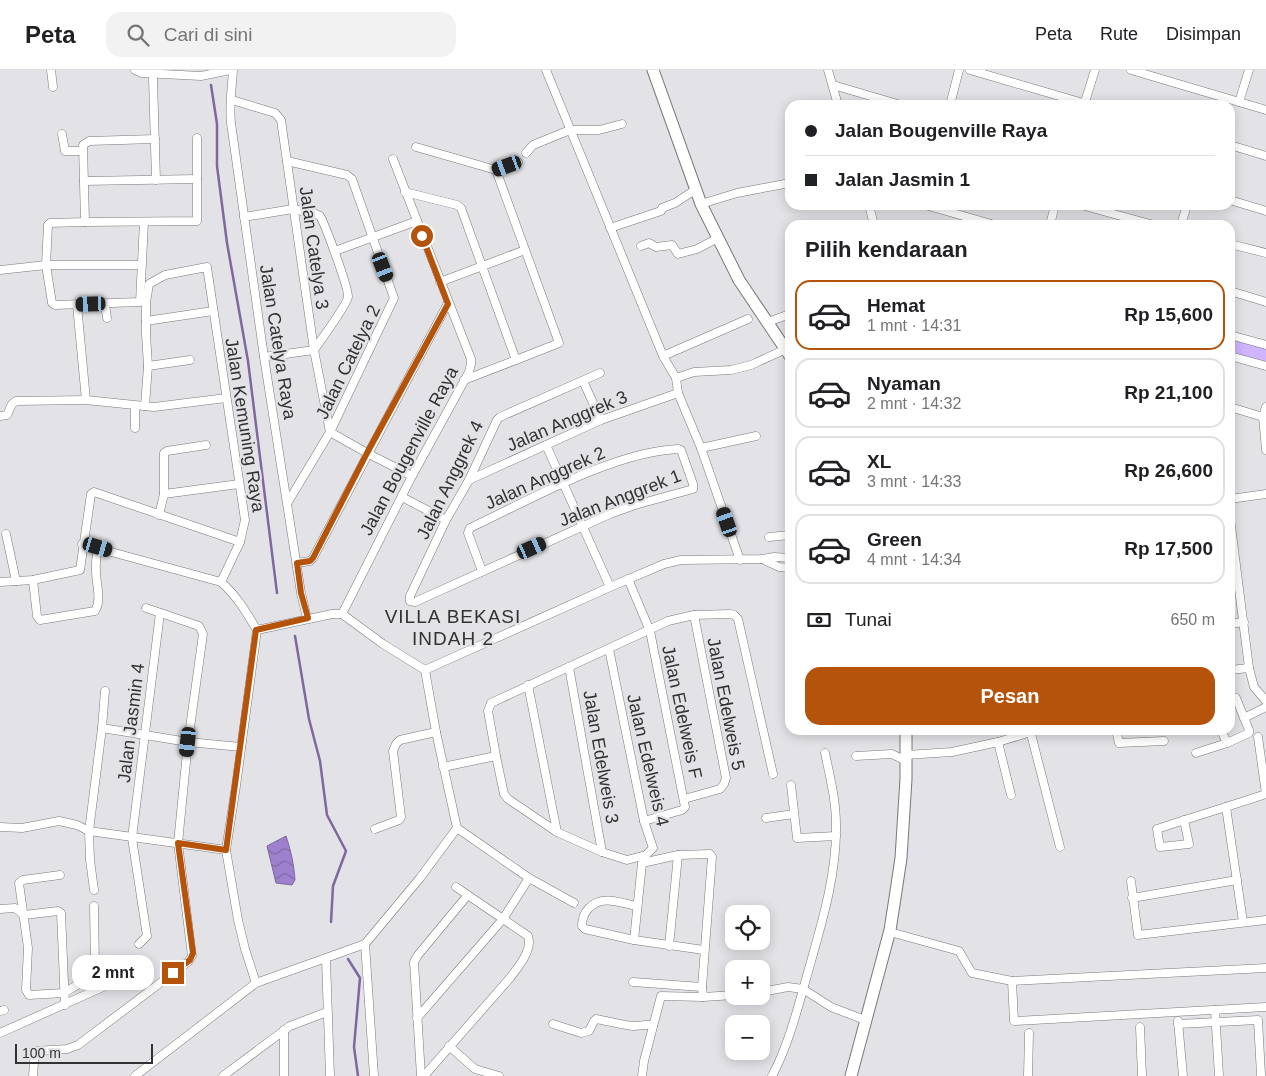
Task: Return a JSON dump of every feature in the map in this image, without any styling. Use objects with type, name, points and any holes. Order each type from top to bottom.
[{"type":"main road","points":[[653,70],[701,204],[739,280],[785,348]]},
{"type":"main road","points":[[851,1076],[890,932],[901,858],[906,735]]},
{"type":"street","points":[[51,70],[53,87]]},
{"type":"street","points":[[135,70],[142,73],[202,76],[231,70]]},
{"type":"street","name":"Jalan Catelya Raya","points":[[231,70],[232,100],[230,114],[244,217],[301,593],[308,618]]},
{"type":"street","points":[[546,70],[662,356],[676,378],[678,393],[740,560]]},
{"type":"street","points":[[828,70],[837,100]]},
{"type":"street","points":[[951,100],[959,70]]},
{"type":"street","points":[[970,70],[1072,100]]},
{"type":"street","points":[[1087,100],[1095,70]]},
{"type":"street","points":[[1131,70],[1233,100]]},
{"type":"street","points":[[1239,102],[1249,70]]},
{"type":"street","points":[[153,79],[156,180]]},
{"type":"street","points":[[833,85],[884,100]]},
{"type":"street","points":[[1219,100],[1220,96]]},
{"type":"street","name":"Jalan Catelya 3","points":[[232,100],[278,116],[281,120],[292,209],[314,350],[330,432]]},
{"type":"street","points":[[1235,101],[1266,110]]},
{"type":"street","points":[[526,153],[533,145],[570,130],[599,130],[622,124]]},
{"type":"street","points":[[62,134],[65,151],[82,151]]},
{"type":"street","points":[[144,222],[140,302],[77,305],[55,305],[52,303],[46,265],[49,224],[85,222],[197,221],[197,138]]},
{"type":"street","points":[[85,222],[82,151],[84,146],[89,141],[154,139]]},
{"type":"street","points":[[416,147],[496,170],[518,162]]},
{"type":"street","points":[[1235,147],[1266,156]]},
{"type":"street","name":"Jalan Bougenville Raya","points":[[342,614],[412,476],[470,369],[470,359],[393,159]]},
{"type":"street","name":"Jalan Catelya 2","points":[[287,161],[350,177],[394,296],[394,301],[330,432],[288,502]]},
{"type":"street","points":[[464,380],[562,342],[525,250],[496,170]]},
{"type":"street","points":[[84,181],[197,178]]},
{"type":"street","points":[[701,204],[737,193],[785,184]]},
{"type":"street","points":[[610,228],[661,211],[663,207],[675,203],[695,190]]},
{"type":"street","points":[[406,192],[459,206],[516,360]]},
{"type":"street","points":[[1235,202],[1266,211]]},
{"type":"street","points":[[244,217],[292,209],[320,216],[335,251],[348,298],[314,350],[264,357]]},
{"type":"street","points":[[942,210],[978,220]]},
{"type":"street","points":[[1099,210],[1136,220]]},
{"type":"street","points":[[335,251],[417,221]]},
{"type":"street","points":[[641,246],[649,243],[655,247],[672,246],[678,254],[697,249],[718,238]]},
{"type":"street","points":[[1235,245],[1266,253]]},
{"type":"street","points":[[440,282],[525,250]]},
{"type":"street","points":[[0,270],[46,265],[141,265]]},
{"type":"street","name":"Jalan Kemuning Raya","points":[[146,321],[148,284],[165,275],[207,268],[245,524],[240,542],[221,582]]},
{"type":"street","points":[[1235,293],[1266,302]]},
{"type":"street","points":[[105,304],[107,318]]},
{"type":"street","points":[[297,563],[310,561],[313,558],[367,453],[448,304]]},
{"type":"street","points":[[77,305],[86,400]]},
{"type":"street","points":[[145,406],[148,366],[146,321],[212,311]]},
{"type":"street","points":[[768,322],[785,316]]},
{"type":"street","points":[[662,356],[748,319]]},
{"type":"street","points":[[1235,337],[1266,345]]},
{"type":"street","points":[[676,378],[694,372],[732,370],[785,354]]},
{"type":"street","points":[[1235,357],[1266,366]]},
{"type":"street","points":[[148,366],[190,360]]},
{"type":"street","name":"Jalan Anggrek 4","points":[[410,601],[410,596],[446,520],[469,480],[498,419],[600,373]]},
{"type":"street","points":[[583,381],[601,420]]},
{"type":"street","name":"Jalan Anggrek 3","points":[[469,480],[601,420],[678,393]]},
{"type":"street","points":[[0,416],[7,415],[16,400],[86,400],[154,407],[226,398]]},
{"type":"street","points":[[135,406],[135,428]]},
{"type":"street","points":[[1266,407],[1263,417],[1266,450]]},
{"type":"street","points":[[1235,409],[1263,417]]},
{"type":"street","points":[[330,432],[412,476]]},
{"type":"street","points":[[700,448],[756,436]]},
{"type":"street","points":[[159,515],[164,494],[164,453],[206,445]]},
{"type":"street","points":[[546,445],[610,586]]},
{"type":"street","name":"Jalan Anggrek 2","points":[[482,571],[468,533],[470,528],[563,484],[632,457],[678,449]]},
{"type":"street","name":"Jalan Anggrek 1","points":[[410,601],[415,602],[582,526],[635,505],[692,490],[693,484],[678,449]]},
{"type":"street","points":[[164,494],[239,484]]},
{"type":"street","points":[[80,570],[82,544],[91,494],[93,492],[240,542]]},
{"type":"street","points":[[1235,498],[1266,494]]},
{"type":"street","points":[[402,497],[446,520]]},
{"type":"street","points":[[6,534],[16,581]]},
{"type":"street","points":[[769,536],[785,535]]},
{"type":"street","points":[[82,544],[221,582],[239,600],[256,630],[226,850],[238,920],[256,983]]},
{"type":"street","points":[[33,580],[37,616],[42,620],[96,610],[98,595],[96,571],[98,547]]},
{"type":"street","points":[[1235,555],[1249,668],[1254,687],[1266,701]]},
{"type":"street","points":[[425,670],[628,578],[664,564],[680,560],[762,560],[774,557],[785,558]]},
{"type":"street","points":[[762,560],[785,568]]},
{"type":"street","points":[[0,582],[33,580],[80,570],[96,571]]},
{"type":"street","name":"Jalan Edelweis F","points":[[628,578],[650,630],[684,799]]},
{"type":"street","points":[[33,1076],[35,1051],[67,1049],[78,1045],[191,959],[193,953],[178,843],[188,742],[203,632],[198,626],[146,608]]},
{"type":"street","name":"Jalan Jasmin 4","points":[[140,944],[147,936],[132,838],[160,613]]},
{"type":"street","points":[[256,630],[308,618],[342,614],[383,644],[425,670],[436,732],[457,828],[529,878],[574,903]]},
{"type":"street","points":[[602,852],[557,832],[506,798],[488,711],[489,705],[493,701],[675,619],[694,615],[734,615],[738,619],[773,774]]},
{"type":"street","name":"Jalan Edelweis 5","points":[[684,799],[720,789],[726,778],[694,615]]},
{"type":"street","points":[[1235,623],[1244,622]]},
{"type":"street","name":"Jalan Edelweis 4","points":[[602,852],[627,860],[646,855],[653,848],[644,821],[609,649]]},
{"type":"street","name":"Jalan Edelweis 3","points":[[569,667],[602,852]]},
{"type":"street","points":[[1235,669],[1249,668]]},
{"type":"street","points":[[528,685],[557,832]]},
{"type":"street","points":[[94,890],[89,831],[105,691]]},
{"type":"street","points":[[1196,752],[1227,743],[1249,733],[1236,698]]},
{"type":"street","points":[[1244,718],[1266,707]]},
{"type":"street","points":[[102,728],[188,742],[241,747]]},
{"type":"street","points":[[374,828],[399,820],[401,817],[394,751],[396,744],[400,740],[436,732]]},
{"type":"street","points":[[856,756],[892,754],[906,758],[952,752],[998,742],[1019,735]]},
{"type":"street","points":[[1032,735],[1060,847]]},
{"type":"street","points":[[1117,735],[1119,743],[1164,741]]},
{"type":"street","points":[[1223,735],[1227,743]]},
{"type":"street","points":[[1184,820],[1189,844],[1160,847],[1157,829],[1184,820],[1266,794],[1258,737]]},
{"type":"street","points":[[998,742],[1011,795]]},
{"type":"street","points":[[772,1076],[781,1057],[803,989],[821,928],[831,878],[836,836],[835,801],[825,753]]},
{"type":"street","points":[[443,766],[496,756]]},
{"type":"street","points":[[791,785],[797,838],[836,836]]},
{"type":"street","points":[[644,821],[682,810],[685,807],[684,799]]},
{"type":"street","points":[[1226,807],[1243,922]]},
{"type":"street","points":[[766,818],[794,814]]},
{"type":"street","points":[[0,827],[22,828],[59,822],[77,825],[89,831],[226,850]]},
{"type":"street","points":[[135,1076],[256,983],[326,960],[365,944],[420,878],[457,828]]},
{"type":"street","points":[[634,940],[642,863],[678,855],[710,853],[702,987],[703,998]]},
{"type":"street","points":[[669,946],[678,855]]},
{"type":"street","points":[[60,875],[20,881],[19,884],[28,948],[26,990],[29,995],[64,999],[103,987]]},
{"type":"street","points":[[417,1018],[503,919],[529,878]]},
{"type":"street","points":[[1132,898],[1237,880]]},
{"type":"street","points":[[1131,881],[1138,935],[1266,920]]},
{"type":"street","points":[[422,1076],[510,978],[529,946],[528,936],[456,888]]},
{"type":"street","points":[[422,1076],[414,967],[416,958],[467,896]]},
{"type":"street","points":[[637,906],[600,900],[585,912],[582,924],[585,929],[634,940],[704,950]]},
{"type":"street","points":[[0,1033],[64,999],[95,973],[94,906]]},
{"type":"street","points":[[0,909],[15,908],[24,915],[58,910],[61,912],[64,999]]},
{"type":"street","points":[[890,932],[959,951],[972,973],[1012,981],[1266,968]]},
{"type":"street","points":[[365,944],[374,1076]]},
{"type":"street","points":[[326,960],[330,1076]]},
{"type":"street","points":[[1012,981],[1014,1021],[1266,1007]]},
{"type":"street","points":[[633,982],[702,987]]},
{"type":"street","points":[[770,991],[788,988],[803,989],[831,1007],[865,1020]]},
{"type":"street","points":[[642,1076],[644,1061],[662,995],[703,998],[725,997]]},
{"type":"street","points":[[1215,1010],[1219,1076]]},
{"type":"street","points":[[223,1076],[284,1030],[327,1012]]},
{"type":"street","points":[[1177,1012],[1183,1076]]},
{"type":"street","points":[[553,1024],[581,1034],[588,1032],[596,1019],[630,1026],[653,1025]]},
{"type":"street","points":[[1178,1024],[1258,1020],[1263,1075]]},
{"type":"street","points":[[1140,1027],[1142,1076]]},
{"type":"street","points":[[284,1030],[284,1076]]},
{"type":"street","points":[[1028,1076],[1029,1033]]},
{"type":"street","points":[[449,1046],[475,1069],[499,1076]]},
{"type":"shaded area","points":[[1235,336],[1266,345],[1266,366],[1235,357]]},
{"type":"water","points":[[286,836],[294,869],[295,880],[292,885],[276,883],[267,846]]},
{"type":"waterway","points":[[211,85],[217,124],[217,166],[227,243],[248,361],[277,593]]},
{"type":"waterway","points":[[295,636],[309,719],[320,761],[327,815],[346,851],[333,886],[331,922]]},
{"type":"waterway","points":[[348,959],[360,978],[354,1047],[358,1076]]},
{"type":"district","name":"VILLA BEKASI INDAH 2","points":[[453,627]]},
{"type":"route","points":[[173,973],[190,960],[193,953],[178,843],[226,850],[256,630],[308,618],[301,593],[297,563],[312,560],[367,453],[448,304],[422,236]]}]
